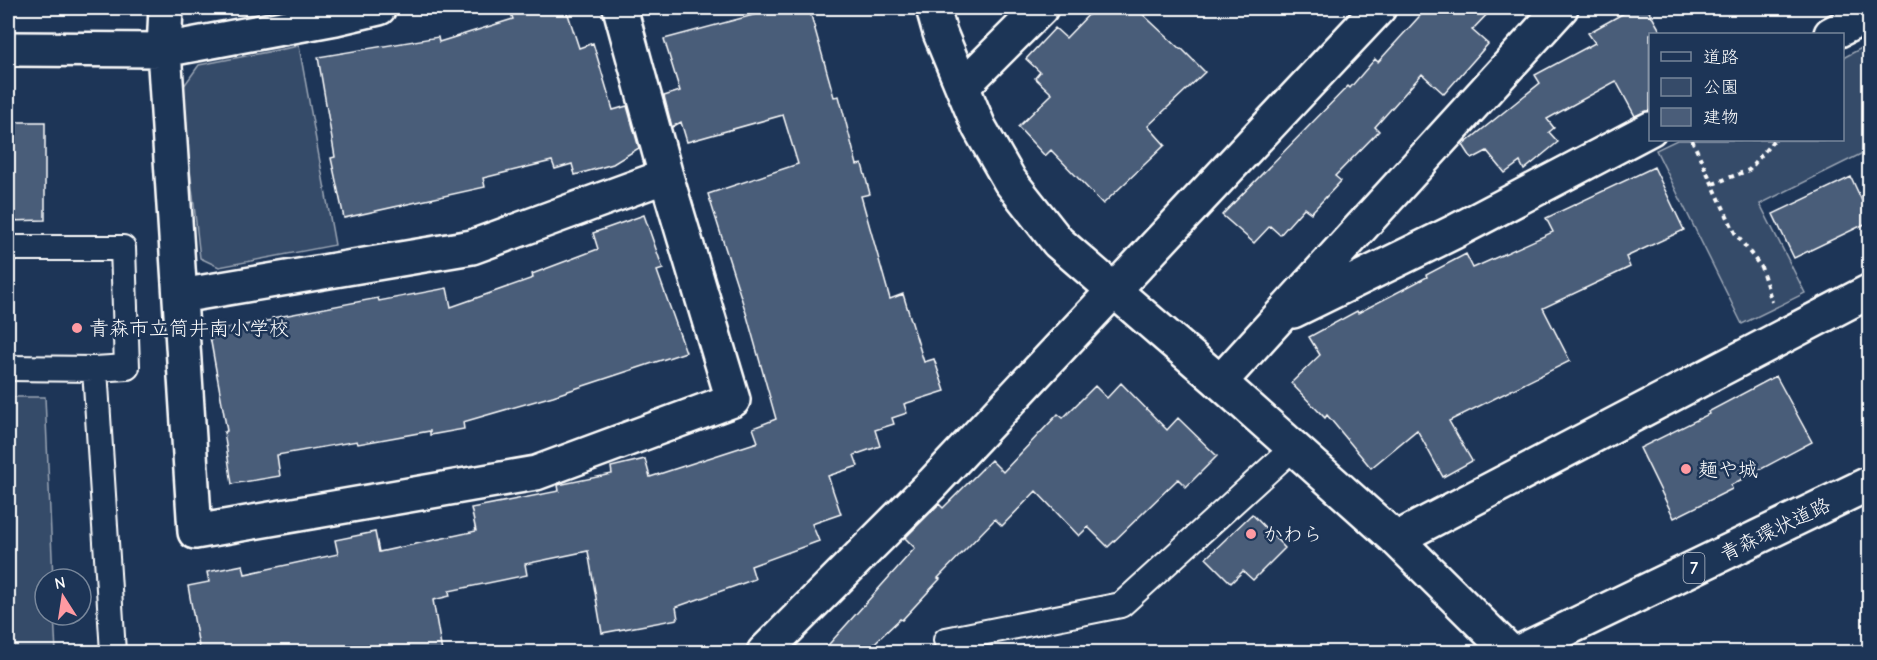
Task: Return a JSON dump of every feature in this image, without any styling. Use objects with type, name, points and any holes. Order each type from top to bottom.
[{"type":"main road","points":[[166,8],[164,50],[195,532],[536,473],[733,400],[666,176],[620,8]]},
{"type":"main road","points":[[8,49],[164,50],[379,8]]},
{"type":"main road","points":[[933,8],[940,33],[979,127],[1010,181],[1058,242],[1396,539],[1510,652]]},
{"type":"main road","points":[[963,86],[1041,8]]},
{"type":"main road","points":[[764,652],[932,484],[1379,8]]},
{"type":"main road","points":[[1220,382],[1561,8]]},
{"type":"main road","points":[[1833,33],[1869,14]]},
{"type":"main road","points":[[1278,318],[1454,232],[1649,130]]},
{"type":"main road","points":[[180,296],[472,247],[666,176]]},
{"type":"main road","points":[[1396,539],[1869,291]]},
{"type":"main road","name":"青森環状道路","points":[[1519,652],[1869,483]]},
{"type":"lane","points":[[8,248],[123,248],[127,367],[8,368]]},
{"type":"lane","points":[[95,369],[113,652]]},
{"type":"lane","points":[[946,640],[1122,605],[1293,448]]},
{"type":"path","points":[[1692,141],[1735,233],[1761,267],[1783,337]]},
{"type":"path","points":[[1713,184],[1749,170],[1773,141]]},
{"type":"green space","points":[[1869,44],[1869,150],[1760,204],[1805,293],[1742,324],[1656,150],[1675,141],[1844,141],[1844,57]]},
{"type":"green space","points":[[299,46],[335,245],[219,267],[200,258],[181,90],[199,65]]},
{"type":"green space","points":[[8,397],[45,397],[52,567],[33,567],[33,627],[55,627],[56,652],[8,652]]},
{"type":"building","points":[[509,8],[566,8],[579,48],[593,43],[613,110],[627,106],[639,148],[613,164],[575,175],[572,164],[555,169],[552,161],[483,178],[485,187],[344,218],[331,158],[335,157],[318,57],[438,37],[439,42],[513,19]]},
{"type":"building","points":[[779,8],[809,8],[834,97],[839,96],[857,165],[862,164],[870,194],[861,196],[890,299],[903,294],[924,362],[934,359],[945,391],[904,404],[907,413],[892,418],[894,424],[875,430],[880,446],[854,455],[858,466],[828,476],[841,514],[812,524],[819,541],[751,566],[755,579],[676,607],[678,619],[602,633],[588,551],[525,564],[527,575],[449,591],[450,596],[433,600],[442,652],[200,652],[188,586],[209,582],[207,572],[243,565],[245,574],[338,554],[335,540],[375,532],[379,552],[476,531],[471,508],[559,491],[558,485],[612,474],[611,467],[645,459],[650,477],[758,442],[753,428],[776,419],[747,316],[708,194],[798,164],[783,115],[687,142],[681,122],[672,127],[664,96],[680,91],[664,39]]},
{"type":"building","points":[[1095,8],[1136,8],[1205,72],[1148,126],[1165,145],[1103,204],[1051,150],[1045,156],[1018,127],[1052,94],[1035,78],[1040,72],[1026,59],[1055,28],[1066,38]]},
{"type":"building","points":[[1427,8],[1493,8],[1472,30],[1488,44],[1444,94],[1422,74],[1375,127],[1379,131],[1335,176],[1341,181],[1311,213],[1304,208],[1280,235],[1270,226],[1254,243],[1222,215],[1348,86],[1350,88],[1375,59],[1378,62]]},
{"type":"building","points":[[1633,8],[1647,8],[1661,32],[1649,33],[1649,110],[1635,116],[1616,81],[1547,119],[1554,128],[1549,132],[1558,142],[1524,170],[1520,162],[1505,173],[1487,151],[1472,159],[1463,145],[1540,83],[1535,75],[1595,43],[1588,33]]},
{"type":"building","points":[[8,122],[45,122],[45,220],[8,221]]},
{"type":"building","points":[[1654,167],[1684,230],[1626,257],[1630,267],[1543,308],[1570,361],[1449,421],[1472,461],[1443,477],[1417,430],[1371,468],[1327,415],[1325,418],[1291,383],[1320,355],[1309,337],[1427,277],[1426,275],[1466,254],[1473,268],[1553,232],[1546,218]]},
{"type":"building","points":[[1851,177],[1869,216],[1869,222],[1794,258],[1773,214]]},
{"type":"building","points":[[644,215],[663,269],[657,271],[686,352],[553,396],[463,422],[464,429],[430,435],[430,431],[358,444],[357,441],[277,455],[280,476],[232,484],[224,432],[227,431],[209,331],[378,298],[379,301],[447,288],[451,307],[533,278],[532,274],[598,249],[593,233]]},
{"type":"building","points":[[1776,376],[1812,442],[1731,485],[1732,489],[1674,518],[1640,448],[1709,414],[1708,412]]},
{"type":"building","points":[[1121,383],[1167,430],[1178,418],[1217,456],[1186,487],[1178,479],[1108,547],[1088,527],[1079,536],[1036,491],[1002,526],[995,519],[938,578],[940,579],[902,620],[900,619],[865,652],[822,652],[915,548],[905,538],[939,504],[943,508],[991,460],[1003,472],[1058,414],[1063,418],[1095,386],[1107,398]]},
{"type":"building","name":"かわら","points":[[1252,514],[1285,548],[1253,580],[1243,571],[1231,583],[1206,558]]},
{"type":"place","name":"青森市立筒井南小学校","points":[[77,328]]},
{"type":"place","name":"麺や城","points":[[1686,469]]},
{"type":"place","name":"かわら","points":[[1251,534]]}]
